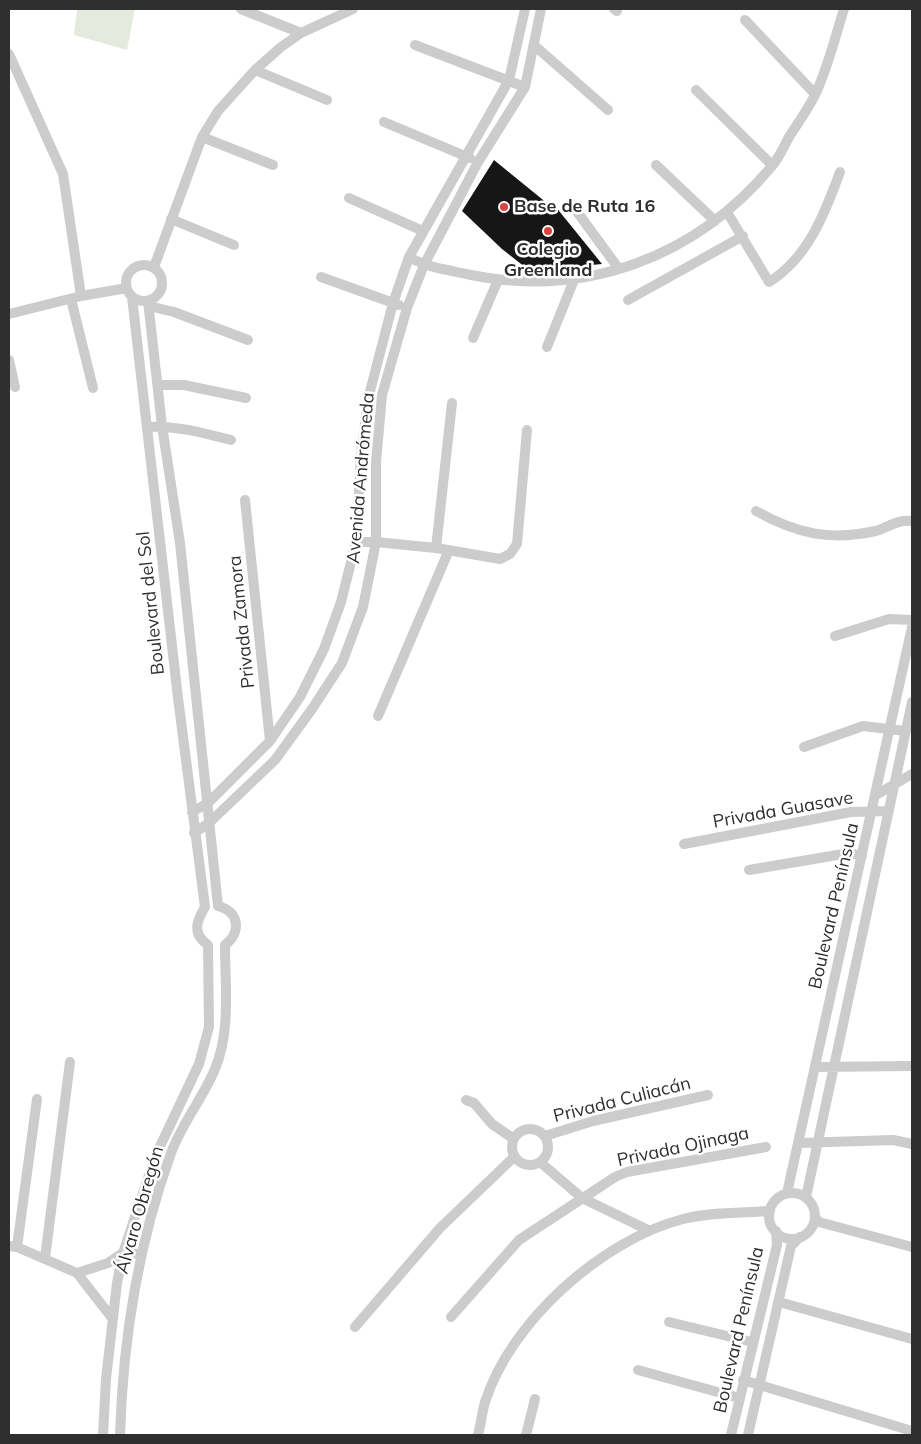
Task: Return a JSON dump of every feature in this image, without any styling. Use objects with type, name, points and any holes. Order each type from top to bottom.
[{"type":"street","points":[[241,9],[301,33]]},
{"type":"street","points":[[154,267],[202,137],[218,111],[255,70],[301,33],[353,9]]},
{"type":"street","name":"Avenida Andrómeda","points":[[192,812],[208,803],[270,740],[300,697],[324,649],[341,602],[356,542],[361,457],[368,399],[393,303],[409,257],[509,80],[525,9]]},
{"type":"street","name":"Avenida Andrómeda","points":[[194,833],[210,823],[275,760],[312,709],[342,662],[363,607],[376,542],[376,462],[382,394],[406,308],[424,265],[478,162],[525,87],[541,9]]},
{"type":"street","points":[[409,257],[424,265],[498,280],[537,283],[574,280],[619,269],[676,246],[727,212],[772,165],[815,94],[844,9]]},
{"type":"street","points":[[745,20],[815,94]]},
{"type":"street","points":[[415,45],[525,87]]},
{"type":"street","points":[[534,46],[608,110]]},
{"type":"street","points":[[9,54],[63,174],[81,296]]},
{"type":"street","points":[[255,70],[326,100]]},
{"type":"street","points":[[696,90],[772,165]]},
{"type":"street","points":[[384,122],[478,162]]},
{"type":"street","points":[[202,137],[273,165]]},
{"type":"street","points":[[656,165],[715,221]]},
{"type":"street","points":[[727,212],[769,282],[779,276],[805,247],[819,224],[840,172]]},
{"type":"street","points":[[349,198],[423,231]]},
{"type":"street","points":[[576,209],[619,269]]},
{"type":"street","points":[[171,219],[234,246]]},
{"type":"street","points":[[628,300],[743,236]]},
{"type":"street","points":[[130,292],[128,276],[136,267],[148,265],[154,267],[160,275],[162,284],[159,294],[148,304]]},
{"type":"street","points":[[321,277],[406,308]]},
{"type":"street","points":[[473,338],[498,280]]},
{"type":"street","points":[[547,348],[574,280]]},
{"type":"street","points":[[9,314],[81,296],[130,292],[148,304],[248,340]]},
{"type":"street","name":"Boulevard del Sol","points":[[130,292],[194,833],[205,907],[197,921],[196,928],[198,935],[208,945]]},
{"type":"street","points":[[70,299],[93,388]]},
{"type":"street","name":"Boulevard del Sol","points":[[148,304],[162,426],[180,544],[218,906],[230,910],[236,921],[236,934],[225,945]]},
{"type":"street","points":[[9,360],[15,387]]},
{"type":"street","points":[[158,385],[184,385],[246,398]]},
{"type":"street","points":[[436,548],[452,404]]},
{"type":"street","points":[[147,427],[162,426],[187,429],[231,440]]},
{"type":"street","points":[[356,542],[436,548],[500,559],[510,554],[517,544],[527,430]]},
{"type":"street","name":"Privada Zamora","points":[[246,500],[270,740]]},
{"type":"street","points":[[756,511],[791,529],[832,536],[855,535],[902,520],[912,521]]},
{"type":"street","points":[[378,716],[449,550]]},
{"type":"street","points":[[835,636],[889,619],[912,620]]},
{"type":"street","name":"Boulevard Península","points":[[787,1193],[912,626]]},
{"type":"street","points":[[894,710],[912,701]]},
{"type":"street","name":"Boulevard Península","points":[[806,1197],[912,701]]},
{"type":"street","points":[[804,747],[863,726],[906,731]]},
{"type":"street","points":[[876,795],[912,774]]},
{"type":"street","name":"Privada Guasave","points":[[684,844],[851,812],[889,811]]},
{"type":"street","points":[[750,870],[849,853],[862,856]]},
{"type":"street","name":"Álvaro Obregón","points":[[103,1435],[112,1318],[123,1253],[155,1157],[199,1064],[209,1027],[208,945]]},
{"type":"street","name":"Álvaro Obregón","points":[[120,1435],[128,1325],[140,1254],[172,1151],[216,1068],[225,1034],[225,945]]},
{"type":"street","points":[[46,1258],[70,1062]]},
{"type":"street","points":[[815,1067],[912,1066]]},
{"type":"street","name":"Privada Culiacán","points":[[545,1136],[593,1120],[708,1095]]},
{"type":"street","points":[[37,1099],[13,1246],[46,1258],[77,1273],[112,1318]]},
{"type":"street","points":[[466,1100],[474,1102],[492,1124],[514,1139]]},
{"type":"street","points":[[528,1129],[540,1132],[545,1136],[548,1141],[548,1153],[540,1162],[535,1165],[524,1164],[514,1157],[512,1145],[514,1139],[522,1130],[528,1129]]},
{"type":"street","points":[[798,1143],[893,1140],[912,1144]]},
{"type":"street","name":"Privada Ojinaga","points":[[451,1317],[519,1240],[614,1177],[627,1172],[766,1147]]},
{"type":"street","points":[[355,1327],[440,1228],[514,1157]]},
{"type":"street","points":[[540,1162],[582,1198],[648,1230]]},
{"type":"street","points":[[815,1217],[809,1231],[800,1237],[789,1238],[776,1231],[769,1218],[770,1211],[778,1198],[787,1193],[799,1194],[806,1197],[812,1203],[818,1222],[912,1247]]},
{"type":"street","points":[[478,1435],[485,1401],[505,1359],[534,1319],[570,1281],[616,1248],[648,1230],[684,1219],[770,1211]]},
{"type":"street","name":"Boulevard Península","points":[[731,1435],[777,1245],[776,1231]]},
{"type":"street","name":"Boulevard Península","points":[[748,1435],[792,1246],[800,1237]]},
{"type":"street","points":[[77,1273],[108,1263],[123,1253],[140,1254]]},
{"type":"street","points":[[779,1302],[912,1339]]},
{"type":"street","points":[[669,1322],[752,1342]]},
{"type":"street","points":[[638,1370],[739,1398]]},
{"type":"street","points":[[744,1380],[760,1383],[912,1431]]},
{"type":"street","points":[[526,1435],[535,1399]]},
{"type":"shaded area","points":[[77,9],[135,9],[127,50],[74,35]]},
{"type":"building","points":[[494,160],[548,204],[551,201],[602,264],[530,271],[502,249],[462,211]]},
{"type":"place","name":"Base de Ruta 16","points":[[504,207]]},
{"type":"place","name":"Colegio Greenland","points":[[548,231]]}]
